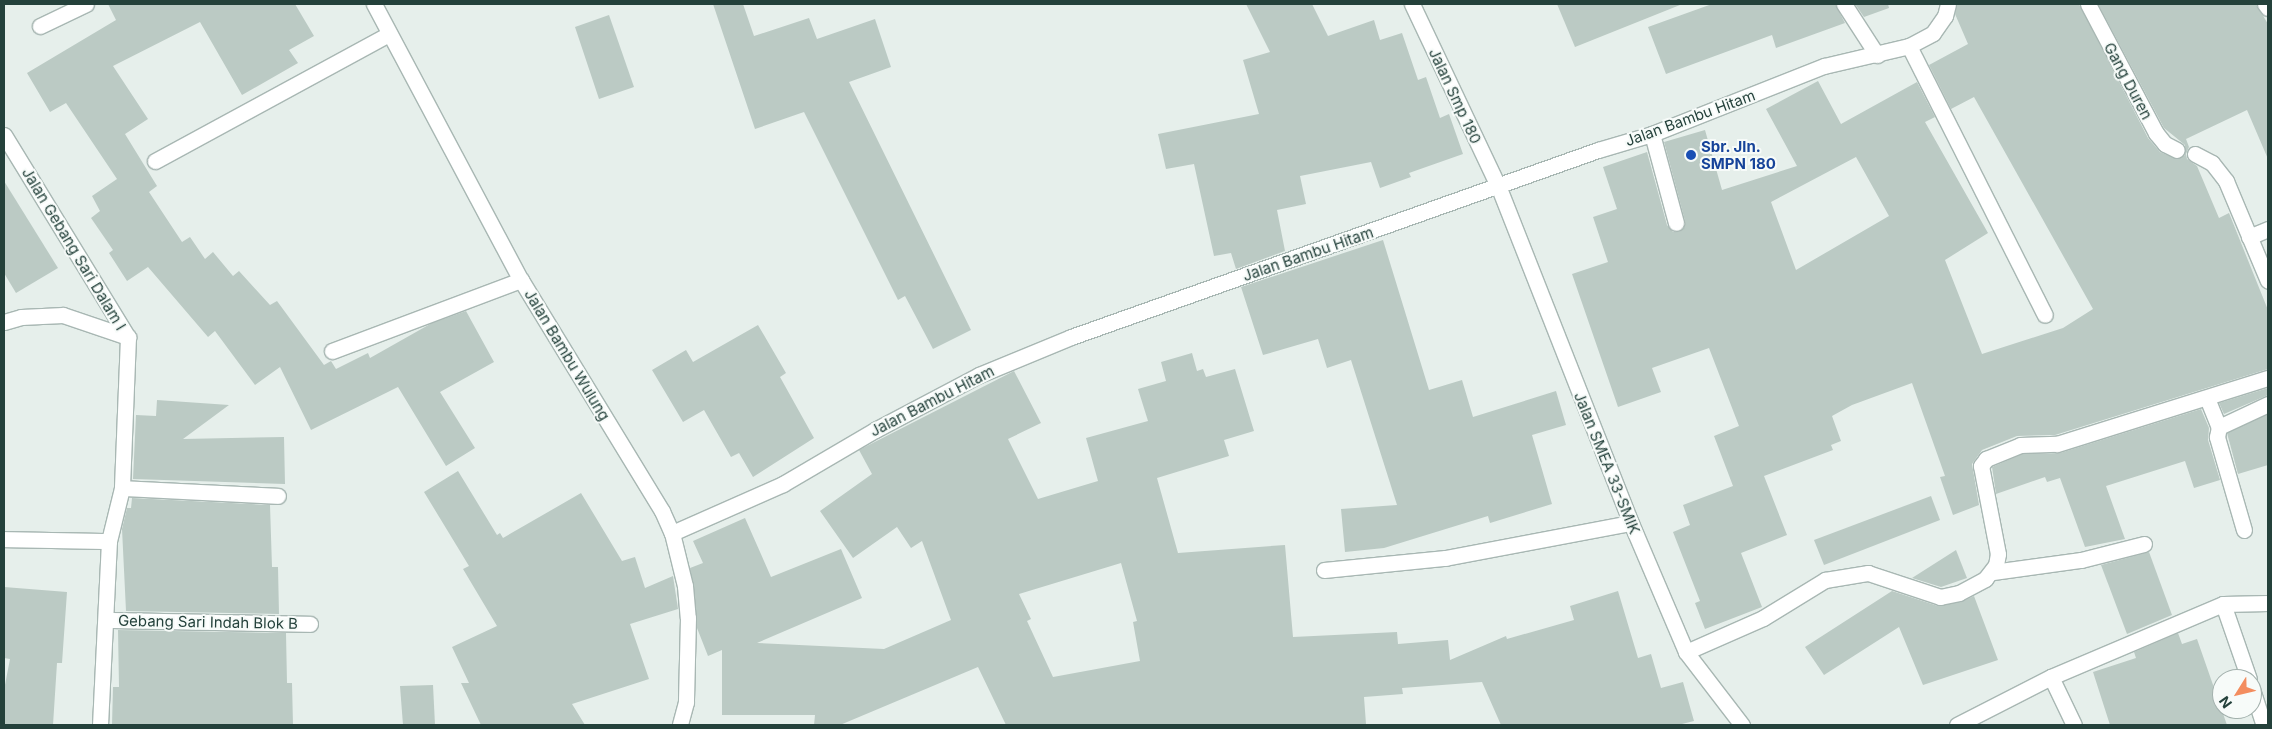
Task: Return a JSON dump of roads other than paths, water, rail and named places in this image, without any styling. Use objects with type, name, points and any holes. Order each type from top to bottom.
[{"type":"street","points":[[40,26],[86,4]]},
{"type":"street","name":"Jalan Bambu Wulung","points":[[374,4],[521,280],[662,512],[672,533],[685,586],[688,618],[686,702],[680,725]]},
{"type":"street","name":"Jalan Smp 180","points":[[1412,4],[1498,188]]},
{"type":"street","points":[[1844,4],[1877,55]]},
{"type":"street","name":"Jalan Bambu Hitam","points":[[672,533],[783,484],[874,430],[979,375],[1071,337],[1498,188],[1598,150],[1652,134],[1824,66],[1909,46],[1933,33],[1945,16],[1948,4]]},
{"type":"street","name":"Gang Duren","points":[[2088,4],[2156,133],[2165,144],[2177,150]]},
{"type":"street","points":[[2265,4],[2268,8]]},
{"type":"street","points":[[155,161],[390,34]]},
{"type":"street","points":[[1909,46],[2045,315]]},
{"type":"street","name":"Jalan Gebang Sari Dalam I","points":[[4,134],[128,337],[122,488],[109,541],[107,620],[100,725]]},
{"type":"street","points":[[1652,134],[1676,223]]},
{"type":"street","points":[[2195,154],[2206,158],[2219,170],[2268,281]]},
{"type":"street","name":"Jalan SMEA 33-SMIK","points":[[1498,188],[1631,523],[1686,652],[1742,725]]},
{"type":"street","points":[[2249,237],[2268,229]]},
{"type":"street","points":[[332,351],[521,280]]},
{"type":"street","points":[[4,322],[21,317],[63,315],[128,337]]},
{"type":"street","points":[[1993,572],[1998,554],[1982,480],[1981,466],[1986,459],[2020,445],[2057,444],[2268,378]]},
{"type":"street","points":[[2207,398],[2219,427],[2217,437],[2244,530]]},
{"type":"street","points":[[2219,427],[2268,404]]},
{"type":"street","points":[[122,488],[278,496]]},
{"type":"street","points":[[1324,570],[1445,558],[1631,523]]},
{"type":"street","points":[[4,539],[109,541]]},
{"type":"street","points":[[1686,652],[1763,618],[1825,580],[1868,573],[1940,596],[1959,593],[1993,572],[2080,560],[2144,544]]},
{"type":"street","points":[[1957,725],[2051,677],[2223,604],[2268,603]]},
{"type":"street","points":[[2223,604],[2246,669]]},
{"type":"street","name":"Gebang Sari Indah Blok B","points":[[107,620],[310,624]]},
{"type":"street","points":[[2051,677],[2074,725]]},
{"type":"place","name":"Sbr. Jln. SMPN 180","points":[[1691,155]]}]
